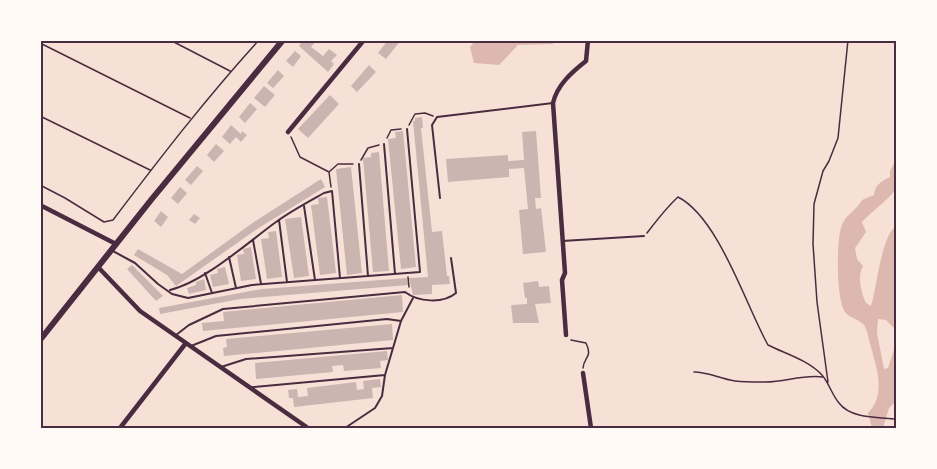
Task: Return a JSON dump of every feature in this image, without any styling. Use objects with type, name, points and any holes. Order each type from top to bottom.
[{"type":"street","points":[[40,340],[283,40]]},
{"type":"street","points":[[288,132],[364,40]]},
{"type":"street","points":[[567,335],[562,280],[565,273],[554,104],[555,96],[561,85],[586,61],[588,40]]},
{"type":"street","points":[[40,205],[114,247]]},
{"type":"street","points":[[98,267],[140,311],[308,429]]},
{"type":"street","points":[[120,429],[188,344]]},
{"type":"street","points":[[583,373],[591,429]]},
{"type":"lane","points":[[440,198],[432,125],[437,117],[554,104]]},
{"type":"lane","points":[[114,247],[168,291],[188,298],[261,284],[420,273],[408,129]]},
{"type":"lane","points":[[384,144],[395,274]]},
{"type":"lane","points":[[359,164],[368,276]]},
{"type":"lane","points":[[168,291],[179,288],[204,273],[279,220],[324,193],[332,191],[340,278]]},
{"type":"lane","points":[[304,205],[315,280]]},
{"type":"lane","points":[[279,220],[287,282]]},
{"type":"lane","points":[[562,241],[644,236]]},
{"type":"lane","points":[[253,239],[261,284]]},
{"type":"lane","points":[[229,257],[236,288]]},
{"type":"lane","points":[[176,335],[223,309],[405,292],[411,297],[440,301],[449,299],[456,294],[451,258]]},
{"type":"lane","points":[[204,273],[212,293]]},
{"type":"lane","points":[[345,429],[375,408],[382,396],[385,375],[401,321],[411,297]]},
{"type":"lane","points":[[188,344],[216,336],[387,319],[401,321]]},
{"type":"lane","points":[[221,368],[246,359],[393,348]]},
{"type":"lane","points":[[250,387],[385,375]]},
{"type":"path","points":[[170,40],[230,71]]},
{"type":"path","points":[[40,185],[104,222],[113,220],[230,71],[259,40]]},
{"type":"path","points":[[829,386],[816,291],[814,204],[823,171],[838,138],[848,40]]},
{"type":"path","points":[[40,43],[192,119]]},
{"type":"path","points":[[40,116],[151,171]]},
{"type":"path","points":[[288,132],[300,157],[329,172],[332,191]]},
{"type":"path","points":[[644,236],[678,197],[685,201],[704,221],[716,239],[768,345],[809,364],[824,377],[840,405],[848,412],[897,419]]},
{"type":"path","points":[[408,273],[411,297]]},
{"type":"path","points":[[567,335],[573,341],[586,343],[589,349],[589,355],[583,365],[583,373]]},
{"type":"path","points":[[694,372],[704,372],[736,381],[760,382],[788,381],[807,375],[824,377]]},
{"type":"shaded area","points":[[476,40],[554,41],[553,44],[518,45],[499,65],[474,63],[470,47]]},
{"type":"shaded area","points":[[896,159],[896,188],[862,222],[866,232],[855,248],[857,259],[863,266],[860,284],[866,303],[871,306],[883,251],[896,226],[896,330],[886,320],[878,319],[877,333],[884,369],[888,368],[896,343],[896,401],[889,408],[883,428],[872,428],[868,413],[877,398],[877,373],[865,327],[847,314],[842,305],[838,269],[839,243],[844,221],[862,200],[874,195],[879,184],[890,177],[890,171]]},
{"type":"building","points":[[303,40],[317,40],[311,47],[323,56],[329,49],[337,55],[331,61],[334,64],[328,72],[299,46]]},
{"type":"building","points":[[388,40],[401,40],[386,59],[378,53]]},
{"type":"building","points":[[295,51],[301,56],[293,67],[286,61]]},
{"type":"building","points":[[369,65],[376,72],[357,92],[351,86]]},
{"type":"building","points":[[278,70],[284,76],[273,88],[267,83]]},
{"type":"building","points":[[264,86],[275,95],[265,107],[254,98]]},
{"type":"building","points":[[330,95],[339,104],[308,138],[298,129]]},
{"type":"building","points":[[250,103],[257,109],[245,123],[239,117]]},
{"type":"building","points":[[422,117],[423,128],[421,128],[432,232],[442,231],[450,284],[432,285],[432,294],[413,295],[409,278],[428,277],[413,121],[415,118]]},
{"type":"building","points":[[231,125],[241,134],[242,131],[247,135],[241,142],[236,137],[230,144],[222,137]]},
{"type":"building","points":[[403,131],[416,267],[401,269],[388,139],[396,138],[395,132]]},
{"type":"building","points":[[536,131],[541,198],[535,198],[536,209],[541,208],[546,252],[523,254],[519,210],[528,209],[524,168],[509,169],[509,177],[448,182],[446,159],[508,155],[508,161],[524,160],[522,132]]},
{"type":"building","points":[[216,144],[224,151],[214,162],[207,155]]},
{"type":"building","points":[[379,152],[389,271],[373,272],[363,158],[371,157],[371,153]]},
{"type":"building","points":[[197,166],[203,171],[191,185],[185,180]]},
{"type":"building","points":[[351,167],[362,273],[347,275],[336,169]]},
{"type":"building","points":[[321,179],[325,187],[257,229],[176,286],[167,275],[134,255],[138,249],[182,274],[251,224]]},
{"type":"building","points":[[180,187],[187,193],[178,204],[171,198]]},
{"type":"building","points":[[327,197],[336,273],[320,275],[311,205],[319,204],[318,198]]},
{"type":"building","points":[[161,211],[168,217],[161,227],[154,221]]},
{"type":"building","points":[[194,214],[200,218],[195,224],[189,220]]},
{"type":"building","points":[[301,217],[309,276],[294,278],[285,219]]},
{"type":"building","points":[[276,231],[282,277],[267,279],[261,239],[269,238],[268,232]]},
{"type":"building","points":[[251,247],[256,279],[241,281],[237,255],[244,254],[243,249]]},
{"type":"building","points":[[132,265],[163,296],[156,301],[127,269]]},
{"type":"building","points":[[225,267],[229,284],[213,287],[210,275],[218,273],[217,269]]},
{"type":"building","points":[[407,278],[408,285],[240,299],[160,314],[159,308],[262,289]]},
{"type":"building","points":[[204,279],[206,290],[189,294],[187,288]]},
{"type":"building","points":[[538,281],[539,287],[549,286],[551,303],[535,304],[539,323],[513,323],[511,305],[527,304],[523,283]]},
{"type":"building","points":[[402,295],[403,312],[203,331],[202,323],[224,321],[223,312]]},
{"type":"building","points":[[392,324],[393,340],[224,356],[223,348],[227,347],[226,339]]},
{"type":"building","points":[[387,351],[388,360],[380,361],[381,368],[344,371],[343,365],[332,366],[333,372],[256,379],[255,363]]},
{"type":"building","points":[[380,379],[381,387],[372,388],[373,398],[294,407],[293,398],[289,398],[288,390],[297,389],[298,397],[308,396],[307,388],[356,382],[357,390],[364,389],[363,381]]}]
